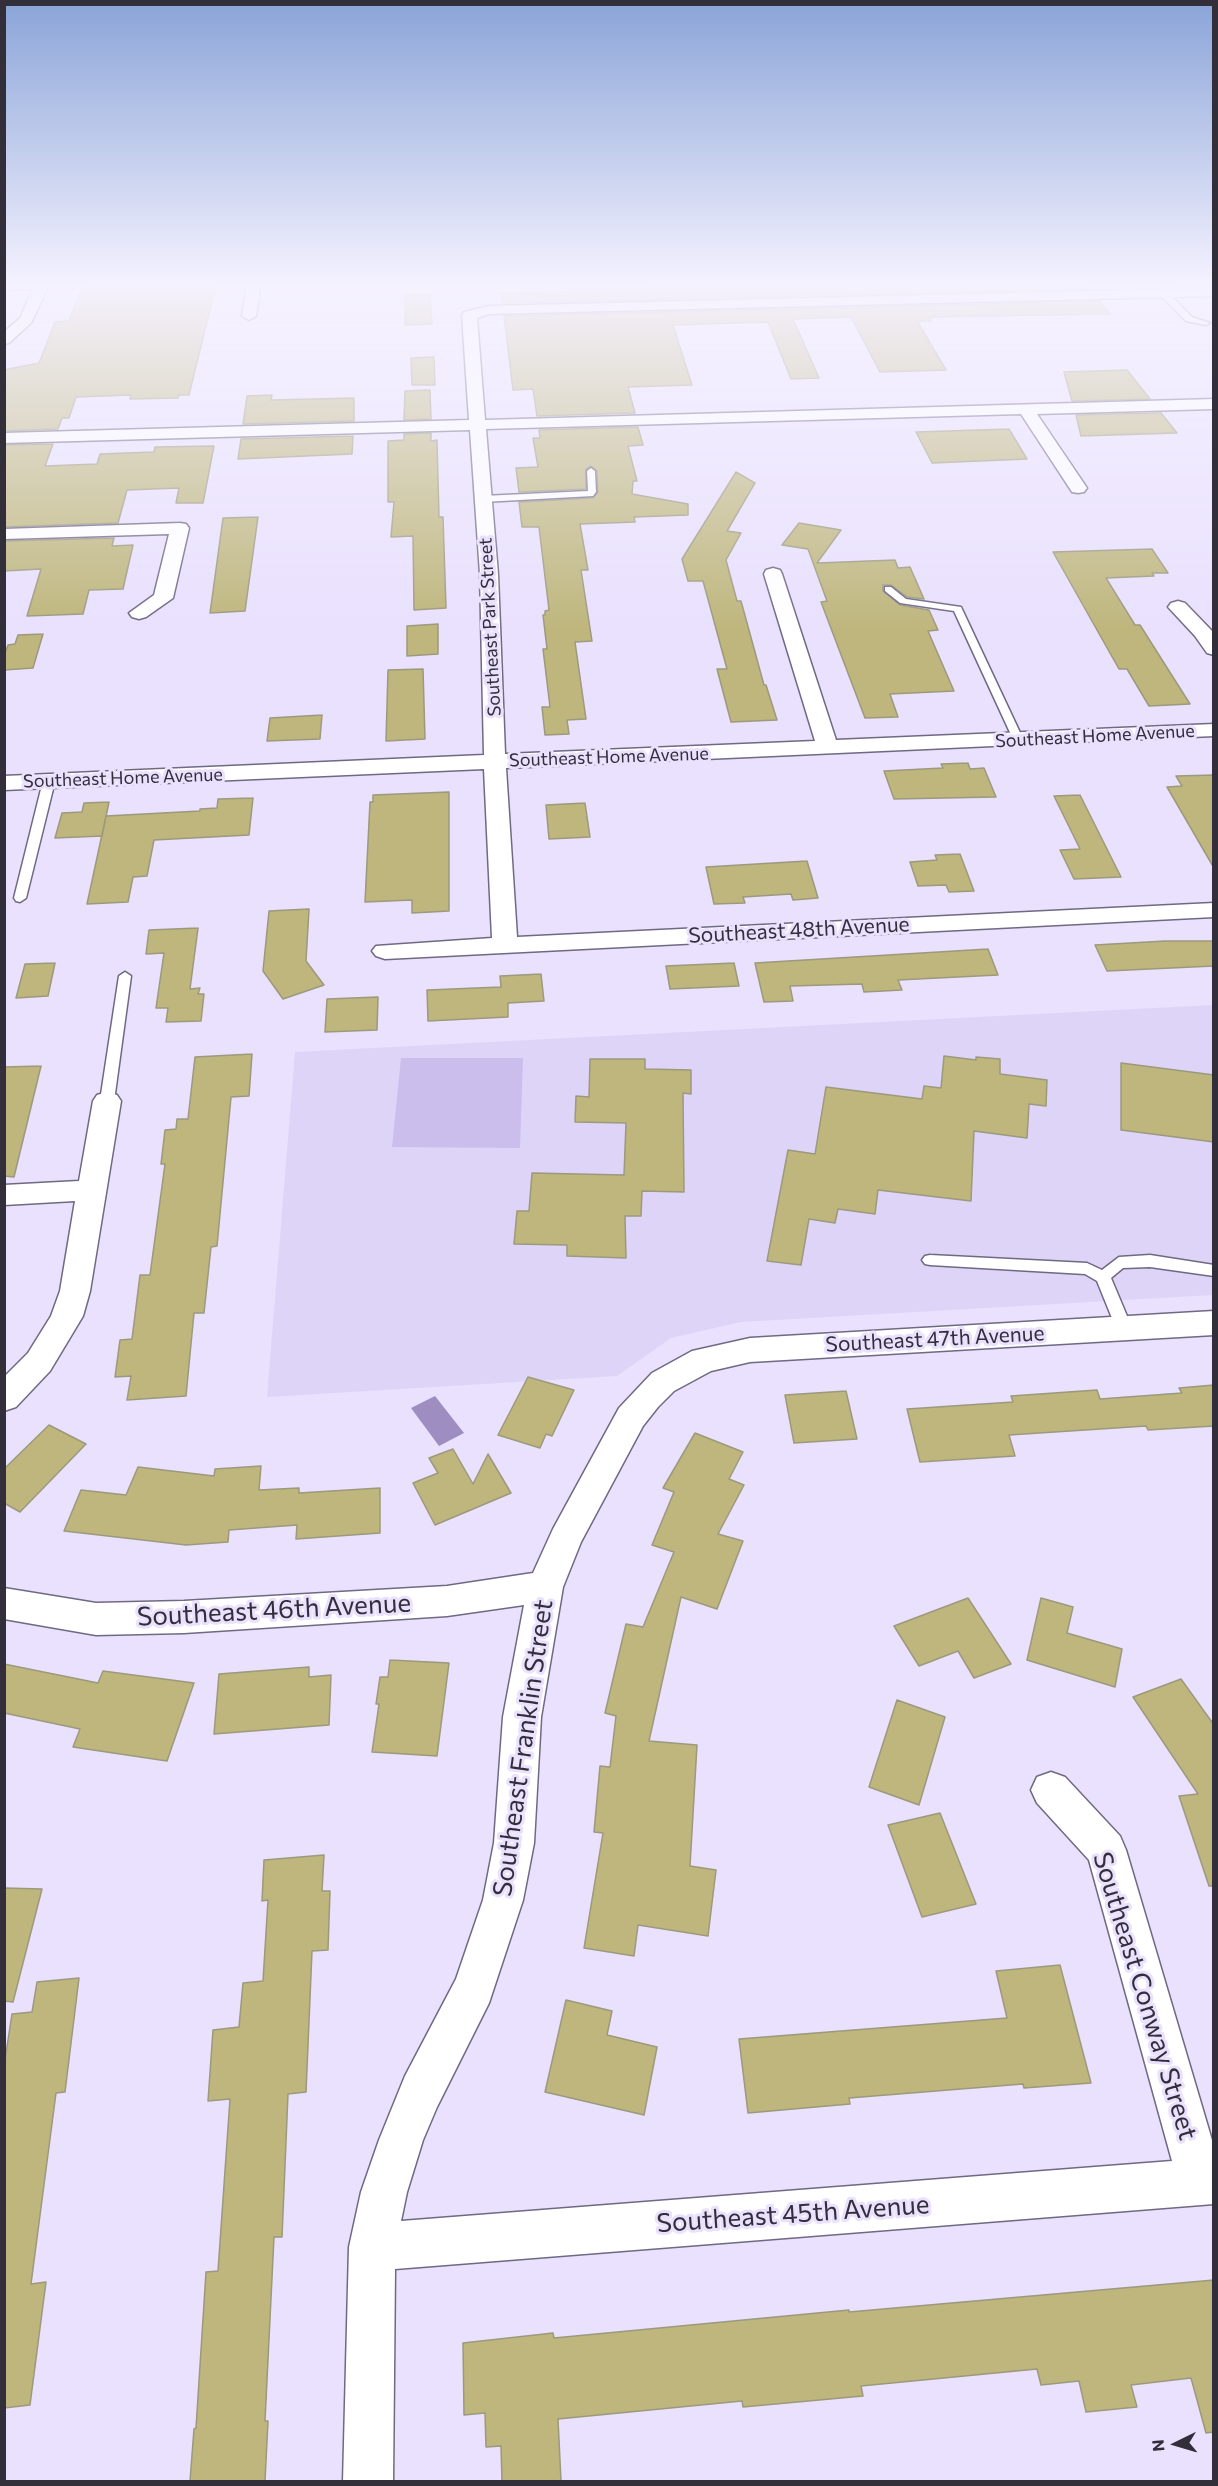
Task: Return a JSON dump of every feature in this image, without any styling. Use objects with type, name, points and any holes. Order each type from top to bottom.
[{"type":"street","name":"Southeast Park Street","points":[[475,399],[489,574],[495,762],[505,945]]},
{"type":"street","points":[[4,438],[1214,404]]},
{"type":"street","points":[[1025,408],[1078,488]]},
{"type":"street","points":[[4,534],[180,528],[163,598],[139,613]]},
{"type":"street","points":[[773,574],[828,748]]},
{"type":"street","points":[[1178,607],[1203,632],[1214,649]]},
{"type":"street","name":"Southeast Home Avenue","points":[[4,783],[1214,730]]},
{"type":"street","name":"Southeast 48th Avenue","points":[[384,951],[1214,910]]},
{"type":"street","points":[[4,1398],[39,1362],[67,1316],[75,1291],[107,1101]]},
{"type":"street","points":[[4,1195],[92,1190]]},
{"type":"street","name":"Southeast 47th Avenue","points":[[663,1382],[703,1360],[750,1350],[1214,1323]]},
{"type":"street","name":"Southeast Franklin Street","points":[[368,2481],[372,2247],[384,2193],[401,2140],[421,2092],[474,1988],[503,1900],[514,1843],[522,1716],[545,1587],[565,1539],[631,1417],[663,1382]]},
{"type":"street","name":"Southeast 46th Avenue","points":[[4,1603],[96,1619],[184,1617],[447,1601],[545,1587]]},
{"type":"street","name":"Southeast Conway Street","points":[[1051,1790],[1106,1850],[1207,2182]]},
{"type":"street","name":"Southeast 45th Avenue","points":[[372,2247],[1207,2182]]},
{"type":"lane","points":[[483,499],[590,494],[592,492],[591,471]]},
{"type":"lane","points":[[888,589],[903,601],[958,609],[1018,739]]},
{"type":"lane","points":[[20,898],[49,781]]},
{"type":"lane","points":[[107,1101],[125,976]]},
{"type":"lane","points":[[930,1260],[1087,1269],[1104,1277],[1124,1328]]},
{"type":"lane","points":[[1104,1277],[1119,1263],[1150,1261],[1214,1271]]},
{"type":"shaded area","points":[[1213,1005],[1213,1295],[741,1322],[671,1338],[617,1376],[267,1397],[295,1052]]},
{"type":"shaded area","points":[[401,1058],[523,1058],[520,1148],[392,1147]]},
{"type":"shaded area","points":[[435,1396],[464,1433],[439,1446],[411,1408]]},
{"type":"building","points":[[4,399],[75,399],[69,418],[62,418],[58,429],[4,431]]},
{"type":"building","points":[[247,399],[354,399],[354,421],[243,424]]},
{"type":"building","points":[[405,399],[430,399],[431,419],[404,420]]},
{"type":"building","points":[[534,399],[631,399],[635,413],[537,416]]},
{"type":"building","points":[[1071,399],[1149,399],[1072,401]]},
{"type":"building","points":[[1161,413],[1177,433],[1081,436],[1076,415]]},
{"type":"building","points":[[638,427],[643,445],[628,446],[637,481],[633,481],[632,494],[688,504],[688,515],[634,517],[635,522],[580,524],[588,570],[581,570],[592,641],[575,642],[586,719],[567,720],[569,734],[545,735],[542,707],[550,707],[543,649],[547,649],[543,615],[549,610],[539,527],[522,527],[519,502],[593,498],[598,492],[597,471],[591,466],[586,469],[586,489],[519,492],[516,468],[538,467],[533,438],[540,438],[539,430]]},
{"type":"building","points":[[1009,429],[1027,459],[932,463],[916,432]]},
{"type":"building","points":[[431,433],[431,441],[437,440],[439,517],[443,517],[446,608],[414,610],[413,536],[391,537],[394,502],[388,502],[388,441],[404,440],[404,434]]},
{"type":"building","points":[[353,436],[352,454],[238,459],[241,439]]},
{"type":"building","points":[[53,444],[45,466],[97,464],[100,454],[154,452],[155,447],[214,446],[203,503],[176,503],[179,488],[127,490],[118,523],[4,527],[4,445]]},
{"type":"building","points":[[736,472],[755,483],[727,531],[741,533],[726,560],[737,601],[741,601],[764,685],[766,685],[777,720],[731,722],[717,669],[727,669],[703,581],[688,581],[682,559]]},
{"type":"building","points":[[258,517],[245,611],[210,613],[223,518]]},
{"type":"building","points":[[799,523],[841,530],[817,563],[895,560],[898,568],[910,567],[924,599],[907,597],[891,585],[883,585],[883,591],[900,605],[929,610],[938,630],[928,631],[954,691],[890,694],[898,717],[865,718],[821,602],[827,601],[808,549],[782,545]]},
{"type":"building","points":[[114,538],[112,546],[133,545],[123,589],[89,590],[83,614],[27,616],[41,569],[4,571],[4,541]]},
{"type":"building","points":[[1152,549],[1168,573],[1152,573],[1154,576],[1106,578],[1135,625],[1140,625],[1190,704],[1149,706],[1127,669],[1119,669],[1053,552]]},
{"type":"building","points":[[438,624],[438,654],[407,656],[407,626]]},
{"type":"building","points":[[43,634],[33,668],[4,670],[4,656],[8,645],[15,644],[18,635]]},
{"type":"building","points":[[423,669],[425,739],[386,741],[388,670]]},
{"type":"building","points":[[322,715],[320,739],[267,741],[270,718]]},
{"type":"building","points":[[968,763],[970,769],[984,768],[996,797],[894,799],[884,771],[943,768],[941,764]]},
{"type":"building","points":[[1214,775],[1214,868],[1167,787],[1182,786],[1176,776]]},
{"type":"building","points":[[449,792],[449,911],[412,913],[412,900],[365,902],[370,802],[373,802],[373,795]]},
{"type":"building","points":[[1080,795],[1121,877],[1074,879],[1060,850],[1080,849],[1054,796]]},
{"type":"building","points":[[253,798],[249,835],[154,840],[147,876],[133,877],[128,902],[87,904],[106,816],[200,811],[200,809],[217,808],[218,799]]},
{"type":"building","points":[[109,802],[102,836],[55,838],[62,813],[82,812],[84,803]]},
{"type":"building","points":[[585,803],[590,837],[549,839],[546,805]]},
{"type":"building","points":[[960,854],[974,891],[949,892],[946,885],[918,886],[910,862],[937,860],[935,855]]},
{"type":"building","points":[[807,861],[818,898],[793,900],[791,894],[743,897],[745,903],[714,904],[706,867]]},
{"type":"building","points":[[309,909],[306,961],[324,985],[283,999],[263,971],[269,911]]},
{"type":"building","points":[[198,928],[190,989],[200,988],[198,994],[204,994],[201,1021],[166,1022],[168,1008],[156,1008],[164,953],[146,954],[149,930]]},
{"type":"building","points":[[1214,941],[1214,966],[1107,971],[1095,945]]},
{"type":"building","points":[[988,949],[998,975],[898,980],[902,990],[864,992],[862,984],[790,986],[793,1001],[764,1002],[755,963]]},
{"type":"building","points":[[55,963],[48,996],[16,998],[25,964]]},
{"type":"building","points":[[734,963],[739,986],[670,989],[666,966]]},
{"type":"building","points":[[541,974],[544,1001],[508,1003],[508,1017],[428,1021],[427,990],[501,987],[500,976]]},
{"type":"building","points":[[378,997],[377,1030],[325,1032],[327,999]]},
{"type":"building","points":[[252,1054],[249,1096],[231,1097],[217,1246],[211,1247],[204,1313],[194,1313],[186,1396],[127,1400],[131,1376],[115,1377],[120,1340],[132,1339],[140,1275],[150,1275],[165,1164],[161,1164],[165,1130],[176,1129],[177,1119],[188,1119],[195,1057]]},
{"type":"building","points":[[944,1056],[976,1060],[976,1057],[1000,1059],[1000,1074],[1047,1080],[1046,1106],[1029,1104],[1027,1138],[974,1131],[971,1201],[878,1190],[875,1214],[838,1209],[835,1223],[809,1219],[801,1265],[767,1261],[788,1150],[815,1154],[826,1087],[922,1099],[924,1086],[941,1088]]},
{"type":"building","points":[[590,1059],[645,1059],[645,1069],[691,1070],[691,1094],[683,1093],[684,1192],[642,1191],[641,1216],[625,1216],[626,1258],[567,1256],[567,1245],[514,1244],[517,1211],[529,1211],[532,1173],[624,1175],[626,1123],[575,1122],[576,1096],[589,1097]]},
{"type":"building","points":[[1121,1063],[1214,1075],[1214,1142],[1121,1130]]},
{"type":"building","points":[[41,1066],[14,1177],[4,1176],[4,1067]]},
{"type":"building","points":[[528,1377],[574,1390],[552,1436],[546,1434],[540,1448],[498,1435]]},
{"type":"building","points":[[1214,1385],[1214,1426],[1148,1430],[1146,1426],[1009,1435],[1015,1456],[920,1462],[907,1409],[1013,1402],[1011,1396],[1097,1390],[1100,1399],[1182,1393],[1179,1388]]},
{"type":"building","points":[[846,1391],[857,1439],[794,1443],[785,1395]]},
{"type":"building","points":[[49,1425],[86,1444],[20,1512],[4,1503],[4,1469]]},
{"type":"building","points":[[695,1433],[743,1452],[729,1479],[744,1485],[718,1534],[743,1541],[717,1609],[681,1597],[649,1741],[697,1745],[690,1866],[716,1870],[708,1936],[638,1925],[634,1956],[584,1948],[603,1833],[594,1832],[600,1766],[610,1767],[616,1716],[605,1713],[626,1624],[643,1627],[674,1552],[652,1545],[674,1492],[663,1488]]},
{"type":"building","points":[[453,1449],[473,1484],[488,1454],[511,1493],[435,1525],[413,1483],[438,1473],[429,1458]]},
{"type":"building","points":[[261,1466],[259,1490],[299,1488],[299,1493],[380,1488],[380,1533],[296,1539],[297,1525],[229,1530],[228,1542],[186,1545],[64,1531],[81,1490],[126,1495],[138,1467],[214,1476],[215,1469]]},
{"type":"building","points":[[968,1598],[1011,1664],[974,1678],[958,1651],[919,1666],[894,1626]]},
{"type":"building","points":[[1041,1598],[1073,1607],[1067,1633],[1122,1649],[1115,1687],[1027,1660]]},
{"type":"building","points":[[390,1660],[449,1663],[437,1756],[372,1752],[379,1704],[376,1704],[380,1677],[388,1677]]},
{"type":"building","points":[[4,1664],[98,1683],[103,1671],[194,1683],[167,1761],[73,1747],[80,1729],[4,1713]]},
{"type":"building","points":[[309,1667],[309,1677],[331,1675],[329,1725],[214,1734],[219,1674]]},
{"type":"building","points":[[1181,1679],[1214,1725],[1214,1886],[1209,1886],[1179,1796],[1198,1794],[1133,1697]]},
{"type":"building","points":[[897,1700],[945,1717],[919,1805],[869,1787]]},
{"type":"building","points":[[940,1813],[976,1904],[922,1917],[888,1825]]},
{"type":"building","points":[[324,1855],[322,1891],[330,1891],[328,1950],[312,1951],[306,2092],[288,2094],[282,2237],[274,2237],[265,2421],[268,2421],[265,2481],[190,2481],[194,2429],[196,2428],[206,2272],[218,2271],[230,2099],[208,2101],[213,2030],[239,2027],[243,1983],[263,1981],[268,1900],[262,1901],[264,1860]]},
{"type":"building","points":[[4,1888],[42,1889],[13,2002],[4,2001]]},
{"type":"building","points":[[1060,1965],[1091,2083],[1024,2088],[1023,2084],[849,2098],[850,2104],[748,2113],[739,2039],[1007,2018],[996,1971]]},
{"type":"building","points":[[79,1978],[65,2092],[56,2093],[31,2284],[46,2282],[30,2405],[4,2408],[4,2066],[12,2014],[32,2012],[37,1982]]},
{"type":"building","points":[[566,2000],[612,2011],[607,2035],[657,2047],[644,2115],[545,2092]]},
{"type":"building","points":[[1214,2280],[1214,2432],[1206,2433],[1191,2378],[1131,2385],[1137,2407],[1086,2412],[1079,2381],[1041,2385],[1037,2369],[861,2386],[863,2396],[743,2407],[742,2401],[558,2419],[561,2481],[502,2481],[501,2446],[486,2447],[485,2413],[464,2415],[463,2343],[553,2333],[554,2338],[849,2310],[849,2312]]}]
